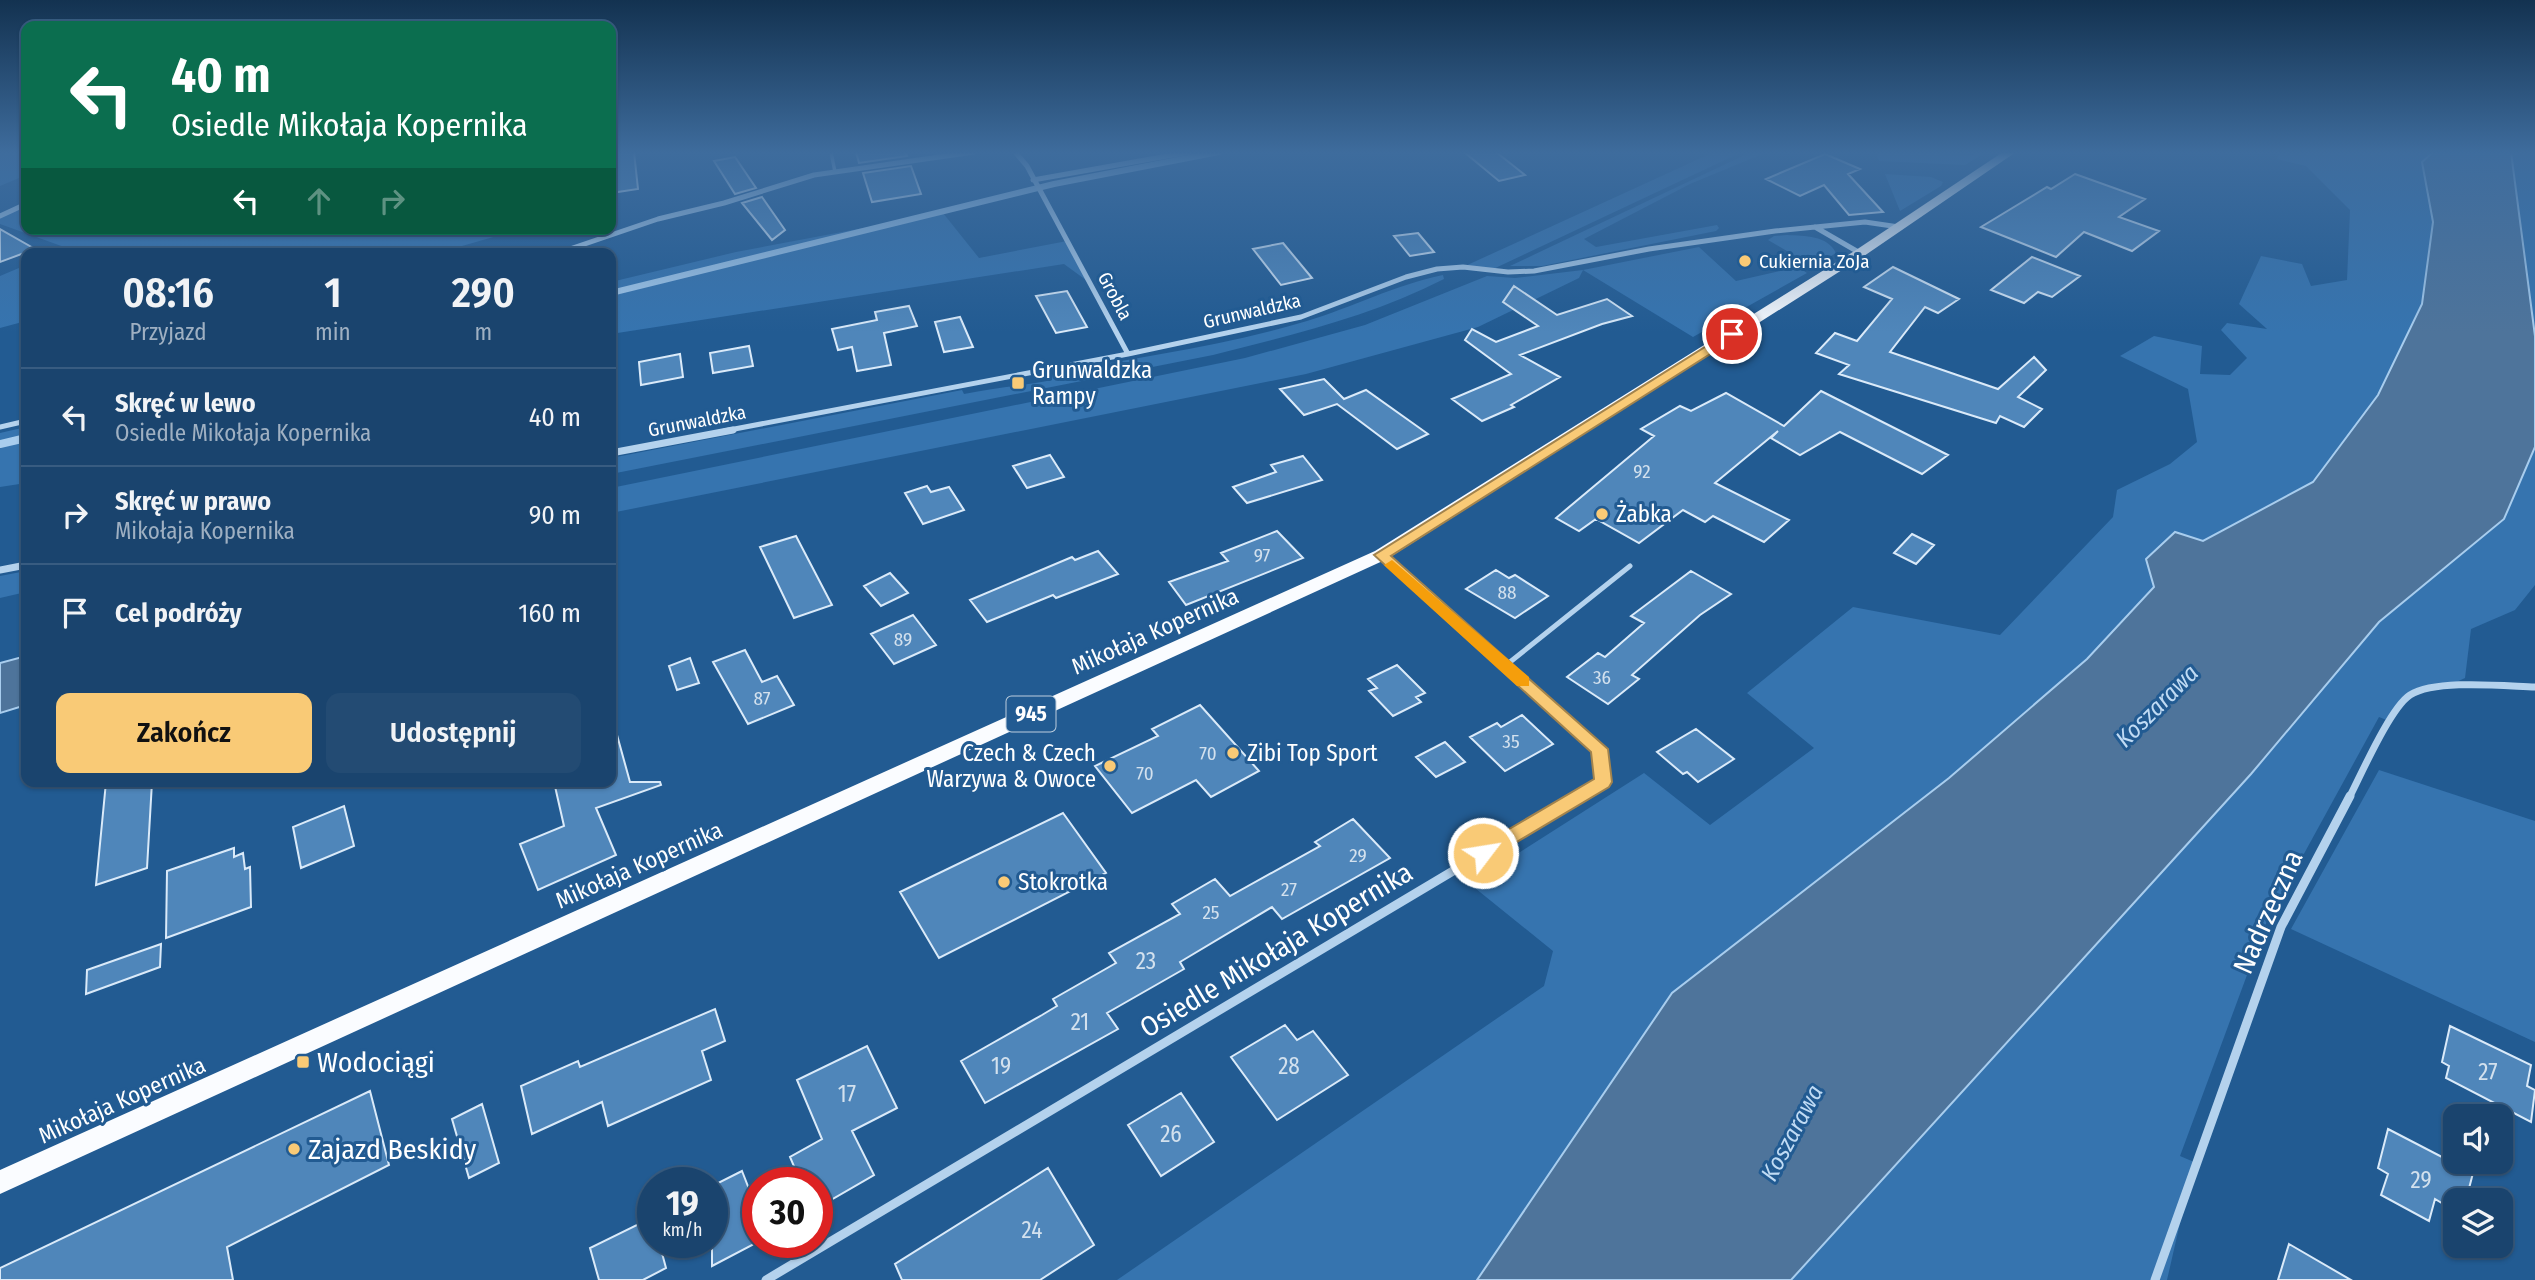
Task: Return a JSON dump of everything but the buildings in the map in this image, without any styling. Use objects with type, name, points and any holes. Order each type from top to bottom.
[{"type":"main road","name":"Mikołaja Kopernika","points":[[0,1182],[1381,555],[1922,212]]},
{"type":"street","points":[[616,233],[688,212]]},
{"type":"street","name":"Grobla","points":[[1050,212],[1128,354]]},
{"type":"street","name":"Grunwaldzka","points":[[616,452],[1128,354],[1301,317],[1406,277],[1437,269],[1463,267],[1534,271],[1648,248],[1815,227],[1865,222],[1899,227]]},
{"type":"street","points":[[1815,227],[1860,253]]},
{"type":"street","points":[[573,248],[611,235]]},
{"type":"street","points":[[0,427],[21,422]]},
{"type":"street","name":"Osiedle Mikołaja Kopernika","points":[[766,1280],[1603,782],[1599,749],[1381,555]]},
{"type":"street","points":[[0,570],[21,566]]},
{"type":"street","name":"Nadrzeczna","points":[[2155,1280],[2281,926],[2389,721],[2410,695],[2424,691],[2450,685],[2535,687]]},
{"type":"lane","points":[[1505,666],[1630,566]]},
{"type":"shaded area","points":[[21,212],[21,232],[0,224],[0,216]]},
{"type":"shaded area","points":[[1584,212],[1615,212],[1489,271],[1463,267]]},
{"type":"shaded area","points":[[1625,212],[1637,212],[1584,239],[1596,247],[1717,225],[1719,228],[1716,231],[1542,266],[1510,266]]},
{"type":"shaded area","points":[[2350,212],[2431,212],[2433,222],[2422,304],[2378,395],[2313,482],[2202,541],[2154,587],[2087,659],[1949,778],[1672,993],[1477,1280],[1117,1280],[1544,986],[1553,951],[1470,884],[1644,773],[1710,825],[1814,748],[1747,693],[1853,607],[2000,635],[2113,517],[2117,490],[2170,464],[2197,442],[2188,389],[2120,356],[2154,336],[2202,346],[2200,374],[2230,375],[2247,358],[2221,330],[2227,323],[2267,329],[2239,304],[2261,256],[2302,264],[2311,286],[2347,280]]},
{"type":"shaded area","points":[[2519,212],[2535,212],[2535,336]]},
{"type":"shaded area","points":[[943,213],[979,258],[1067,241],[1090,283],[1064,264],[616,333],[616,281],[736,252]]},
{"type":"shaded area","points":[[31,235],[500,235],[455,248],[67,248]]},
{"type":"shaded area","points":[[1774,236],[1821,240],[1836,253],[1816,265],[1809,264],[1768,240]]},
{"type":"shaded area","points":[[1699,247],[1736,281],[1798,267],[1807,273],[1693,337],[1583,270]]},
{"type":"shaded area","points":[[21,267],[21,322],[0,328],[0,276]]},
{"type":"shaded area","points":[[1583,270],[1579,278],[1478,327],[1306,374],[616,512],[616,487],[1245,358],[1365,325],[1487,276],[1515,278]]},
{"type":"shaded area","points":[[1443,275],[1444,279],[1360,314],[1213,355],[616,473],[616,457],[962,390],[964,394],[1052,380],[1050,373],[1179,351],[1275,330],[1408,284]]},
{"type":"shaded area","points":[[21,428],[21,484],[0,487],[0,433]]},
{"type":"shaded area","points":[[2535,447],[2535,585],[2515,610],[2471,629],[2465,678],[2450,685],[2410,695],[2389,721],[2379,717],[2267,921],[2180,1156],[2194,1162],[2167,1280],[1791,1280],[2251,774],[2379,622],[2504,519]]},
{"type":"shaded area","points":[[21,572],[21,593],[0,598],[0,576]]},
{"type":"shaded area","points":[[2379,770],[2535,821],[2535,1042],[2291,929]]},
{"type":"water","name":"Koszarawa","points":[[2431,212],[2519,212],[2535,336],[2535,447],[2504,519],[2379,622],[2251,774],[1791,1280],[1477,1280],[1672,993],[1949,778],[2087,659],[2154,587],[2146,559],[2175,532],[2203,541],[2313,482],[2378,395],[2422,304],[2433,222]]},
{"type":"water","points":[[21,657],[21,707],[0,713],[0,663]]},
{"type":"waterway","points":[[616,292],[941,212]]},
{"type":"waterway","points":[[0,444],[21,439]]},
{"type":"slow traffic","points":[[1392,565],[1523,682]]},
{"type":"place","name":"Cukiernia ZoJa","points":[[1745,261]]},
{"type":"place","name":"Grunwaldzka Rampy","points":[[1018,383]]},
{"type":"place","name":"Żabka","points":[[1602,514]]},
{"type":"place","name":"Zibi Top Sport","points":[[1233,753]]},
{"type":"place","name":"Czech & Czech Warzywa & Owoce","points":[[1110,766]]},
{"type":"place","name":"Stokrotka","points":[[1004,882]]},
{"type":"place","name":"Wodociągi","points":[[303,1062]]},
{"type":"place","name":"Zajazd Beskidy","points":[[294,1149]]},
{"type":"route","points":[[1483,853],[1603,782],[1599,749],[1381,555],[1732,334]]}]
